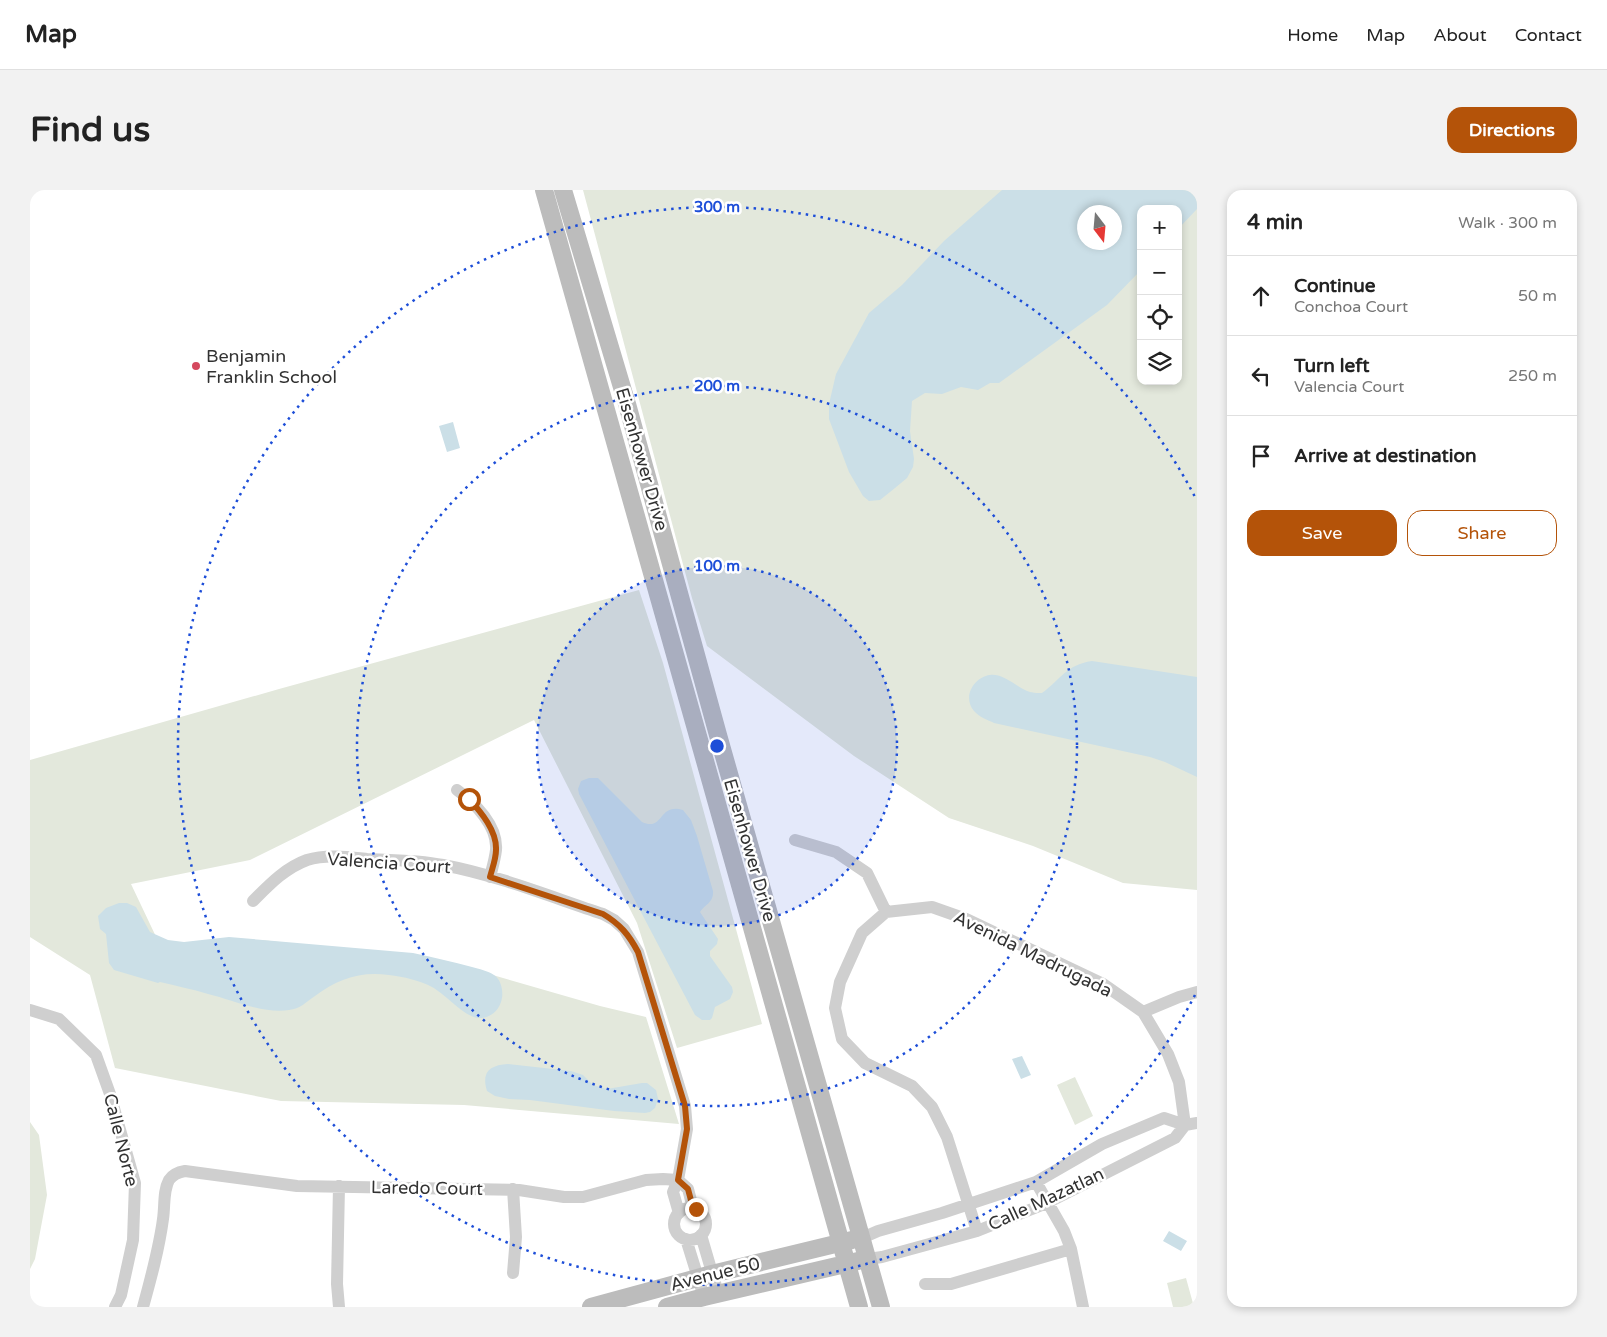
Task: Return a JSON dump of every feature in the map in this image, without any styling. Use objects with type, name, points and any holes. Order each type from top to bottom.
[{"type":"main road","name":"Eisenhower Drive","points":[[544,190],[809,1126],[840,1243],[860,1307]]},
{"type":"main road","name":"Eisenhower Drive","points":[[563,190],[627,404],[697,659],[881,1307]]},
{"type":"main road","points":[[602,394],[614,398],[629,449],[643,464]]},
{"type":"main road","name":"Avenue 50","points":[[591,1307],[705,1276],[862,1238]]},
{"type":"main road","name":"Avenue 50","points":[[667,1307],[868,1259]]},
{"type":"street","points":[[457,790],[478,809],[495,838],[496,850],[490,877]]},
{"type":"street","points":[[795,840],[836,852],[867,873],[886,912],[862,933],[840,982],[835,1008],[842,1039],[864,1063],[912,1086],[932,1108],[947,1137],[977,1231]]},
{"type":"street","name":"Valencia Court","points":[[253,901],[285,871],[297,864],[319,857],[398,860],[469,871],[603,914],[614,920],[624,929],[638,952],[685,1106],[687,1129],[678,1180],[673,1192],[679,1213],[675,1219],[675,1229],[677,1234],[686,1239],[705,1276],[711,1295]]},
{"type":"street","name":"Avenida Madrugada","points":[[886,912],[932,907],[966,919],[1103,984],[1143,1012],[1168,1054],[1179,1082],[1191,1124]]},
{"type":"street","points":[[1143,1012],[1179,996],[1197,992]]},
{"type":"street","name":"Calle Norte","points":[[30,1010],[59,1019],[96,1055],[110,1094],[135,1183],[133,1240],[121,1294],[115,1307]]},
{"type":"street","name":"Calle Mazatlan","points":[[969,1205],[1036,1182],[1102,1144],[1164,1118],[1191,1124]]},
{"type":"street","name":"Calle Mazatlan","points":[[868,1259],[882,1257],[977,1231],[1047,1203],[1174,1138],[1191,1124]]},
{"type":"street","name":"Laredo Court","points":[[143,1307],[154,1265],[163,1219],[166,1190],[170,1180],[176,1173],[186,1171],[198,1172],[297,1186],[514,1190],[564,1197],[583,1197],[646,1180],[678,1180]]},
{"type":"street","name":"Valencia Court","points":[[678,1180],[688,1189],[693,1208],[700,1212],[706,1220],[706,1226],[701,1235],[705,1276]]},
{"type":"street","points":[[1036,1182],[1064,1231],[1071,1249],[1083,1307]]},
{"type":"street","points":[[339,1307],[337,1284],[340,1186]]},
{"type":"street","points":[[513,1273],[516,1237],[514,1190]]},
{"type":"street","points":[[862,1238],[878,1231],[969,1205]]},
{"type":"street","points":[[679,1213],[686,1208],[693,1208]]},
{"type":"street","points":[[686,1239],[697,1238],[701,1235]]},
{"type":"street","points":[[924,1284],[951,1284],[1071,1249]]},
{"type":"shaded area","points":[[583,190],[1197,190],[1197,890],[1123,883],[1033,846],[949,818],[854,756],[707,646],[692,598]]},
{"type":"shaded area","points":[[1002,190],[1197,190],[1197,209],[1182,225],[1182,205],[1137,205],[1137,274],[1107,305],[999,383],[990,383],[978,390],[961,387],[942,394],[925,393],[912,401],[910,431],[914,459],[913,467],[907,478],[880,500],[869,501],[863,496],[849,472],[829,419],[829,404],[836,374],[869,313],[902,285],[944,241]]},
{"type":"shaded area","points":[[453,422],[460,448],[447,452],[439,426]]},
{"type":"shaded area","points":[[639,590],[663,663],[762,1024],[677,1048],[637,923],[534,720],[250,860],[131,884],[159,943],[262,940],[444,961],[600,1006],[646,1017],[679,1124],[464,1105],[281,1101],[115,1068],[90,975],[30,937],[30,760]]},
{"type":"shaded area","points":[[1092,661],[1197,677],[1197,777],[1150,757],[994,723],[978,715],[971,706],[969,700],[972,689],[984,677],[990,675],[1000,676],[1025,690],[1042,693],[1070,669]]},
{"type":"shaded area","points":[[589,778],[598,778],[642,822],[654,823],[669,810],[675,809],[683,810],[691,820],[713,891],[711,901],[700,912],[718,939],[717,944],[710,951],[710,956],[732,987],[733,992],[730,999],[715,1007],[710,1020],[702,1020],[695,1015],[579,794],[578,789],[581,781]]},
{"type":"shaded area","points":[[119,903],[127,903],[136,907],[150,932],[168,940],[184,942],[229,937],[413,953],[472,967],[492,974],[497,977],[501,984],[502,999],[494,1013],[482,1018],[476,1018],[422,982],[395,976],[368,974],[359,975],[332,985],[300,1007],[293,1009],[279,1011],[248,1006],[114,970],[109,963],[106,934],[100,929],[98,916],[106,908]]},
{"type":"shaded area","points":[[1022,1056],[1031,1075],[1021,1079],[1012,1059]]},
{"type":"shaded area","points":[[508,1064],[571,1071],[583,1075],[593,1085],[607,1089],[647,1083],[656,1090],[658,1099],[655,1108],[645,1113],[614,1111],[495,1096],[487,1091],[485,1084],[486,1074],[496,1066]]},
{"type":"shaded area","points":[[1075,1077],[1093,1116],[1075,1125],[1057,1085]]},
{"type":"shaded area","points":[[30,1122],[39,1135],[47,1195],[35,1259],[30,1269]]},
{"type":"shaded area","points":[[1169,1231],[1187,1241],[1181,1251],[1163,1241]]},
{"type":"shaded area","points":[[1186,1278],[1194,1307],[1173,1307],[1167,1283]]},
{"type":"place","name":"Benjamin Franklin School","points":[[196,366]]},
{"type":"route","points":[[469,799],[489,825],[495,838],[496,850],[490,877],[603,914],[614,920],[624,929],[632,941],[638,952],[685,1106],[687,1129],[678,1180],[688,1189],[693,1208],[696,1209]]}]
